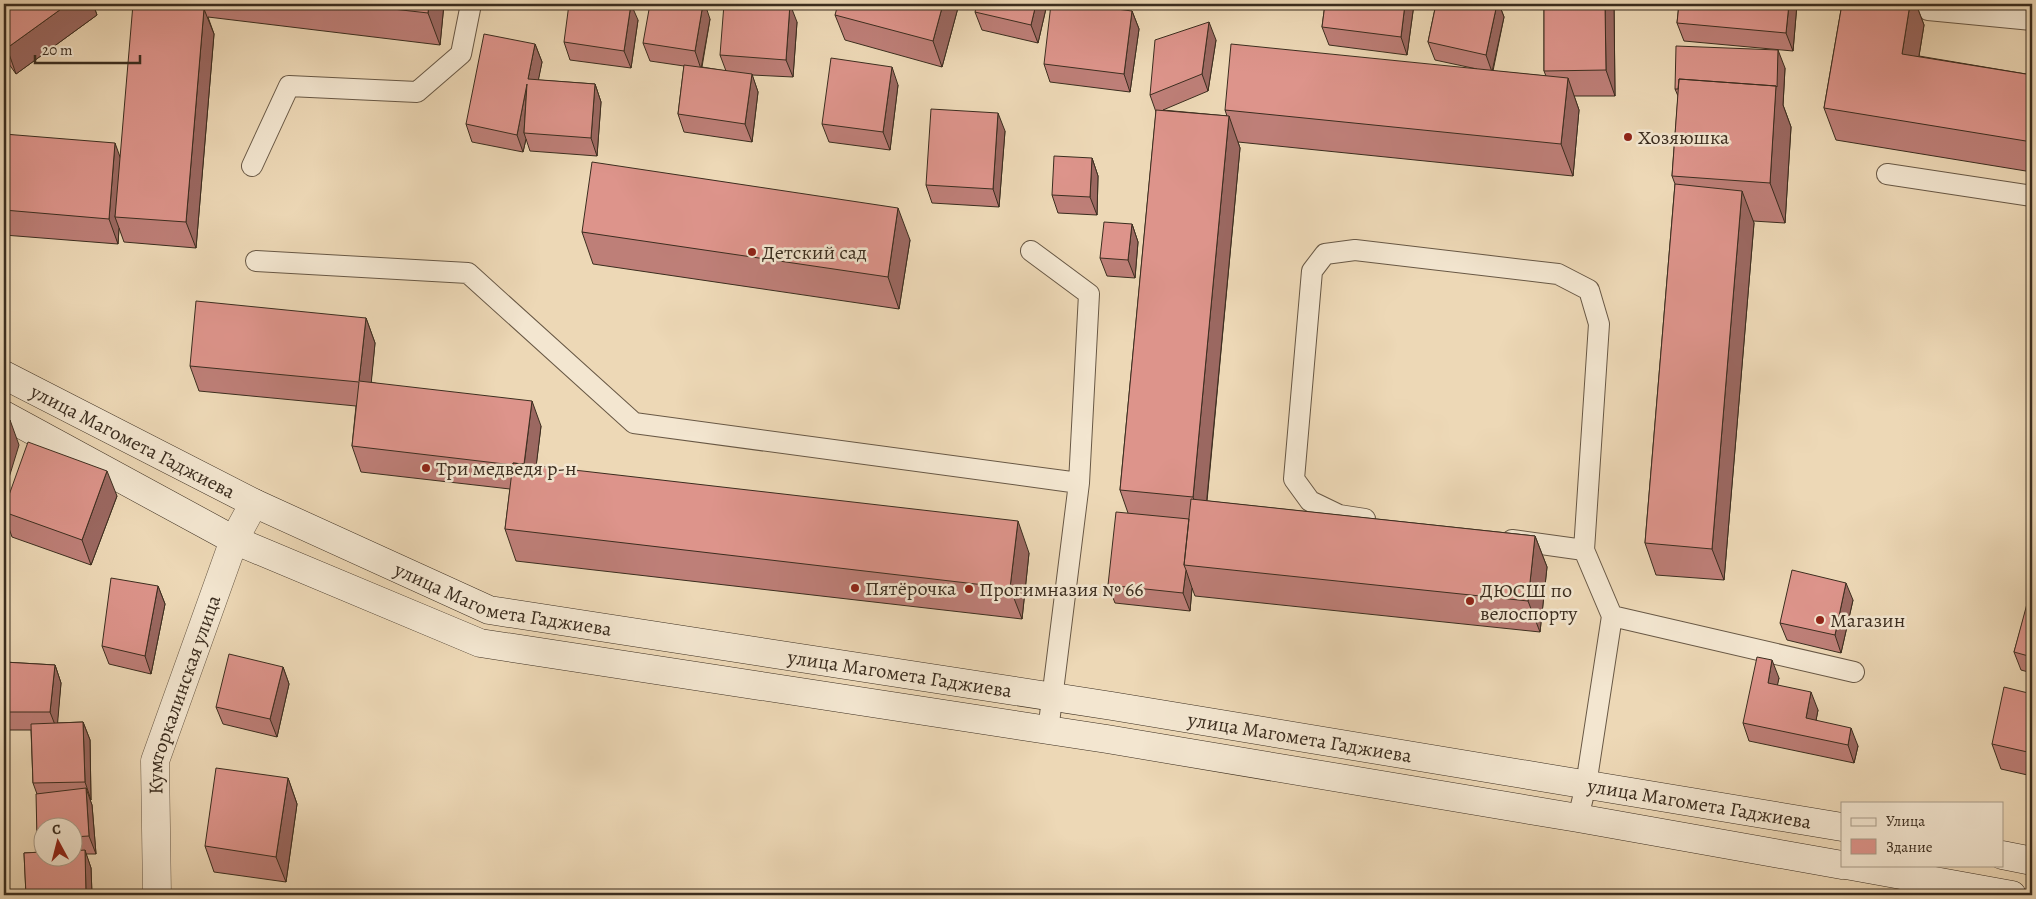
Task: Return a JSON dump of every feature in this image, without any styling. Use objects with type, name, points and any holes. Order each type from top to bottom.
[{"type":"main road","name":"улица Магомета Гаджиева","points":[[4,374],[254,504],[489,610],[1112,706],[1841,827]]},
{"type":"main road","name":"улица Магомета Гаджиева","points":[[4,415],[234,540],[480,643],[1048,730],[1578,818],[1841,864]]},
{"type":"main road","name":"Кумторкалинская улица","points":[[157,895],[155,761],[234,540],[254,504]]},
{"type":"main road","points":[[2004,855],[2032,861]]},
{"type":"main road","name":"улица Магомета Гаджиева","points":[[1850,866],[2012,895]]},
{"type":"lane","points":[[252,166],[289,86],[417,92],[461,54],[471,4]]},
{"type":"lane","points":[[1928,10],[2032,20]]},
{"type":"lane","points":[[1887,174],[2032,196]]},
{"type":"lane","points":[[1388,522],[1339,516],[1310,501],[1294,478],[1312,271],[1326,254],[1354,250],[1558,274],[1589,290],[1599,324],[1584,550],[1612,616],[1586,786],[1578,818]]},
{"type":"lane","points":[[1031,251],[1089,294],[1079,483],[1048,730]]},
{"type":"lane","points":[[256,261],[468,273],[634,423],[1079,483]]},
{"type":"lane","points":[[1496,537],[1584,550]]},
{"type":"lane","points":[[1612,616],[1854,672]]},
{"type":"building","points":[[4,4],[68,4],[7,48],[4,44]]},
{"type":"building","points":[[133,4],[204,9],[186,222],[115,217]]},
{"type":"building","points":[[349,4],[429,4],[428,13]]},
{"type":"building","points":[[569,4],[631,4],[624,51],[564,42]]},
{"type":"building","points":[[650,4],[703,4],[695,51],[643,43]]},
{"type":"building","points":[[724,4],[790,4],[786,60],[720,55]]},
{"type":"building","points":[[838,4],[943,4],[933,41],[835,15]]},
{"type":"building","points":[[977,4],[1036,4],[1031,25],[975,12]]},
{"type":"building","points":[[1051,4],[1078,4],[1132,11],[1124,74],[1044,64]]},
{"type":"building","points":[[1325,4],[1405,4],[1401,37],[1322,27]]},
{"type":"building","points":[[1436,4],[1497,4],[1486,55],[1428,42]]},
{"type":"building","points":[[1544,4],[1605,4],[1606,70],[1544,71]]},
{"type":"building","points":[[1679,4],[1789,4],[1786,33],[1677,23]]},
{"type":"building","points":[[1842,4],[1910,4],[1902,54],[2032,75],[2032,142],[1824,108]]},
{"type":"building","points":[[1209,22],[1202,74],[1150,95],[1155,40]]},
{"type":"building","points":[[484,34],[535,44],[528,79],[595,84],[591,138],[524,133],[527,84],[517,135],[466,124]]},
{"type":"building","points":[[1231,44],[1568,78],[1561,144],[1225,110]]},
{"type":"building","points":[[1676,46],[1778,50],[1777,87],[1679,79],[1678,89],[1675,89]]},
{"type":"building","points":[[831,58],[892,67],[883,132],[822,124]]},
{"type":"building","points":[[684,65],[752,74],[745,124],[678,114]]},
{"type":"building","points":[[1679,79],[1776,86],[1770,183],[1672,176]]},
{"type":"building","points":[[931,109],[998,113],[993,189],[926,185]]},
{"type":"building","points":[[1156,110],[1229,116],[1193,497],[1120,490]]},
{"type":"building","points":[[4,134],[115,143],[109,219],[4,210]]},
{"type":"building","points":[[1054,156],[1092,158],[1090,197],[1052,195]]},
{"type":"building","points":[[592,162],[898,208],[888,277],[582,232]]},
{"type":"building","points":[[1675,184],[1742,191],[1712,549],[1645,543]]},
{"type":"building","points":[[1104,222],[1132,224],[1128,260],[1100,258]]},
{"type":"building","points":[[196,301],[366,318],[359,381],[532,401],[524,464],[513,463],[513,465],[352,446],[359,382],[190,366]]},
{"type":"building","points":[[4,418],[10,420],[4,439]]},
{"type":"building","points":[[28,442],[107,471],[82,540],[4,512]]},
{"type":"building","points":[[513,463],[1018,521],[1010,588],[505,529]]},
{"type":"building","points":[[1191,499],[1535,536],[1528,601],[1184,565]]},
{"type":"building","points":[[1116,512],[1189,519],[1183,593],[1108,585]]},
{"type":"building","points":[[1792,570],[1846,583],[1835,635],[1780,623]]},
{"type":"building","points":[[111,578],[158,586],[145,656],[102,646]]},
{"type":"building","points":[[2032,589],[2032,657],[2014,652]]},
{"type":"building","points":[[229,654],[283,667],[270,719],[216,707]]},
{"type":"building","points":[[1757,657],[1772,660],[1768,683],[1811,692],[1806,718],[1851,728],[1848,745],[1743,723]]},
{"type":"building","points":[[4,662],[55,665],[50,712],[4,712]]},
{"type":"building","points":[[2004,687],[2032,694],[2032,753],[1992,744]]},
{"type":"building","points":[[83,722],[85,782],[33,783],[31,724]]},
{"type":"building","points":[[216,768],[288,778],[276,857],[205,846]]},
{"type":"building","points":[[86,788],[89,836],[82,836],[82,816],[36,816],[36,794]]},
{"type":"building","points":[[82,850],[85,850],[86,895],[26,895],[24,853],[32,853],[32,866],[82,866]]},
{"type":"place","name":"Хозяюшка","points":[[1628,137]]},
{"type":"place","name":"Детский сад","points":[[752,252]]},
{"type":"place","name":"Три медведя р-н","points":[[426,468]]},
{"type":"place","name":"Пятёрочка","points":[[855,588]]},
{"type":"place","name":"Прогимназия № 66","points":[[969,589]]},
{"type":"place","name":"ДЮСШ по велоспорту","points":[[1470,601]]},
{"type":"place","name":"Магазин","points":[[1820,620]]}]
